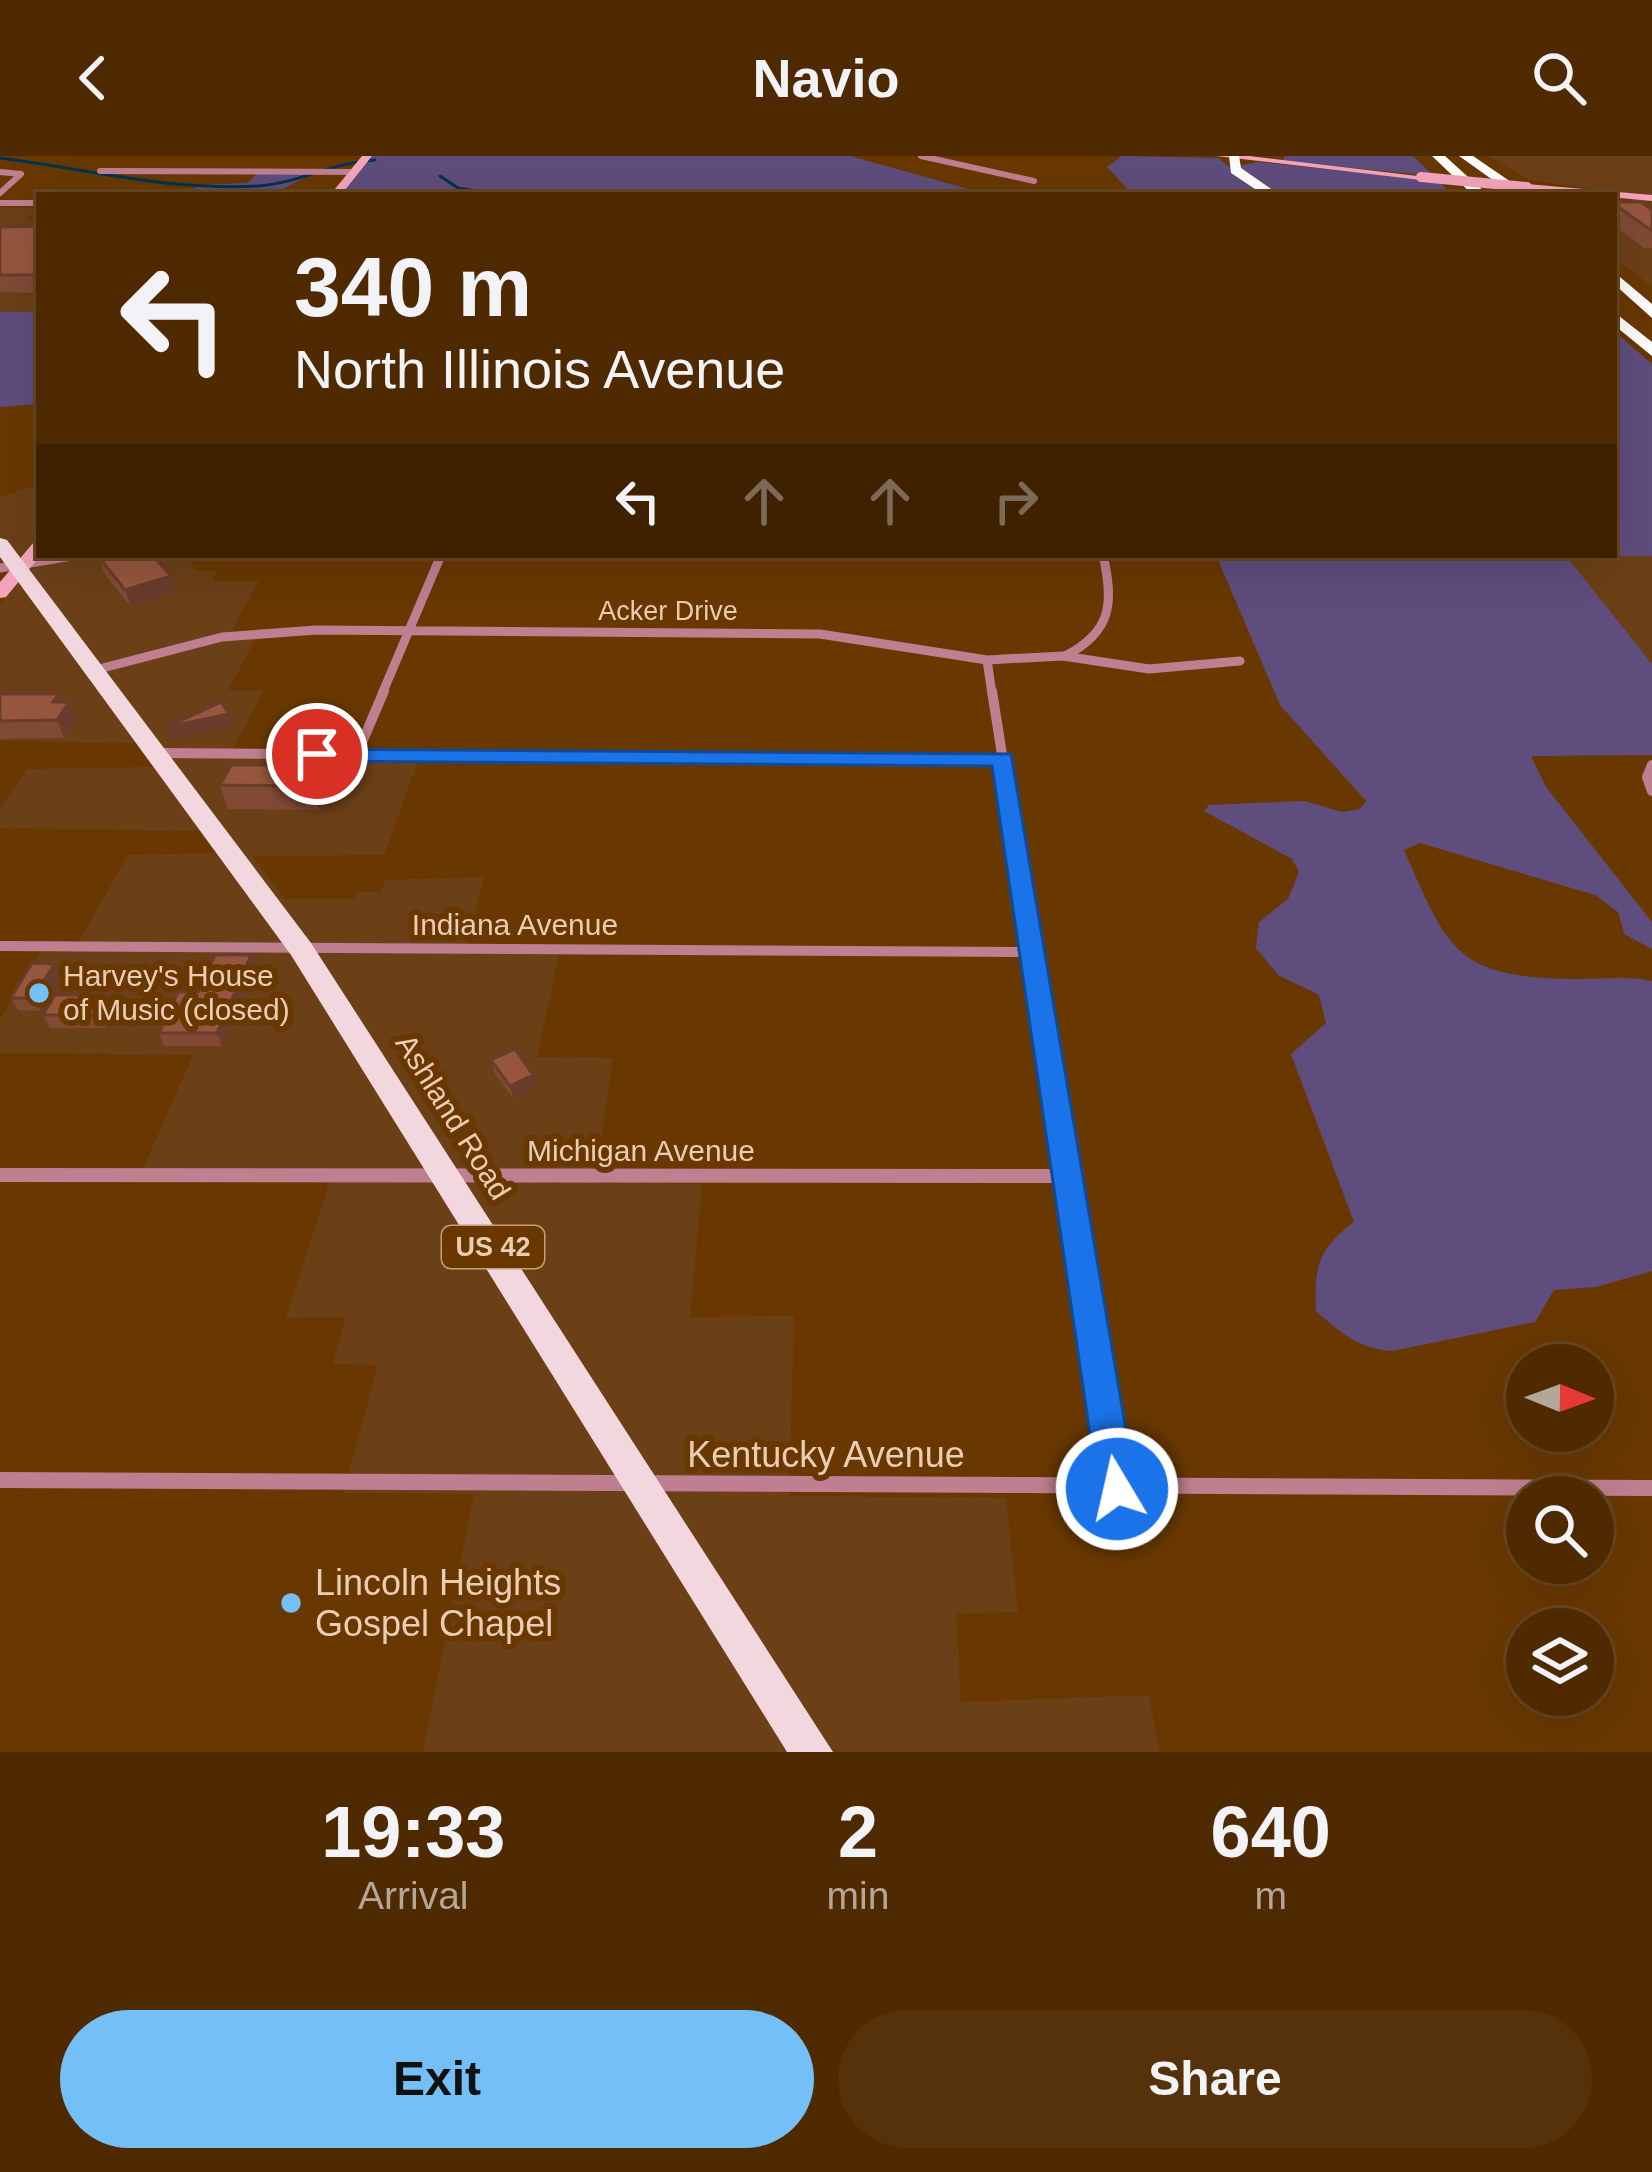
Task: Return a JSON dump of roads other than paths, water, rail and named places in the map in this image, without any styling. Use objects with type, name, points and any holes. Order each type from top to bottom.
[{"type":"highway","points":[[1438,156],[1478,192]]},
{"type":"highway","points":[[1450,156],[1493,192]]},
{"type":"highway","points":[[1465,156],[1525,191]]},
{"type":"highway","points":[[1234,158],[1235,170],[1268,192]]},
{"type":"highway","points":[[1422,158],[1453,192]]},
{"type":"highway","points":[[1617,279],[1652,313]]},
{"type":"highway","points":[[1617,295],[1652,324]]},
{"type":"highway","points":[[1617,324],[1652,354]]},
{"type":"main road","name":"Ashland Road","points":[[0,544],[10,569],[95,670],[301,949],[812,1752]]},
{"type":"street","points":[[921,156],[1034,181]]},
{"type":"street","points":[[1221,156],[1525,191]]},
{"type":"street","points":[[336,192],[365,159]]},
{"type":"street","points":[[0,172],[21,174],[0,193]]},
{"type":"street","points":[[100,172],[353,172]]},
{"type":"street","points":[[1617,198],[1652,198]]},
{"type":"street","points":[[0,203],[36,203]]},
{"type":"street","points":[[0,593],[10,569],[36,549]]},
{"type":"street","points":[[10,569],[63,558]]},
{"type":"street","points":[[357,754],[440,558]]},
{"type":"street","points":[[1064,656],[1095,638],[1113,612],[1103,558]]},
{"type":"street","name":"Acker Drive","points":[[95,670],[235,635],[409,630],[820,634],[987,660],[1064,656],[1136,669],[1240,661]]},
{"type":"street","points":[[987,660],[1117,1489]]},
{"type":"street","points":[[158,753],[1002,759]]},
{"type":"street","points":[[1650,767],[1652,791]]},
{"type":"street","name":"Indiana Avenue","points":[[0,946],[1030,952]]},
{"type":"street","name":"Michigan Avenue","points":[[0,1175],[1066,1176]]},
{"type":"street","name":"Kentucky Avenue","points":[[0,1480],[1117,1489],[1652,1487]]},
{"type":"waterway","points":[[0,158],[225,187],[273,184],[375,160]]},
{"type":"waterway","points":[[440,176],[458,188],[482,192]]},
{"type":"place","name":"Harvey's House of Music (closed)","points":[[39,993]]},
{"type":"place","name":"Lincoln Heights Gospel Chapel","points":[[291,1603]]}]
